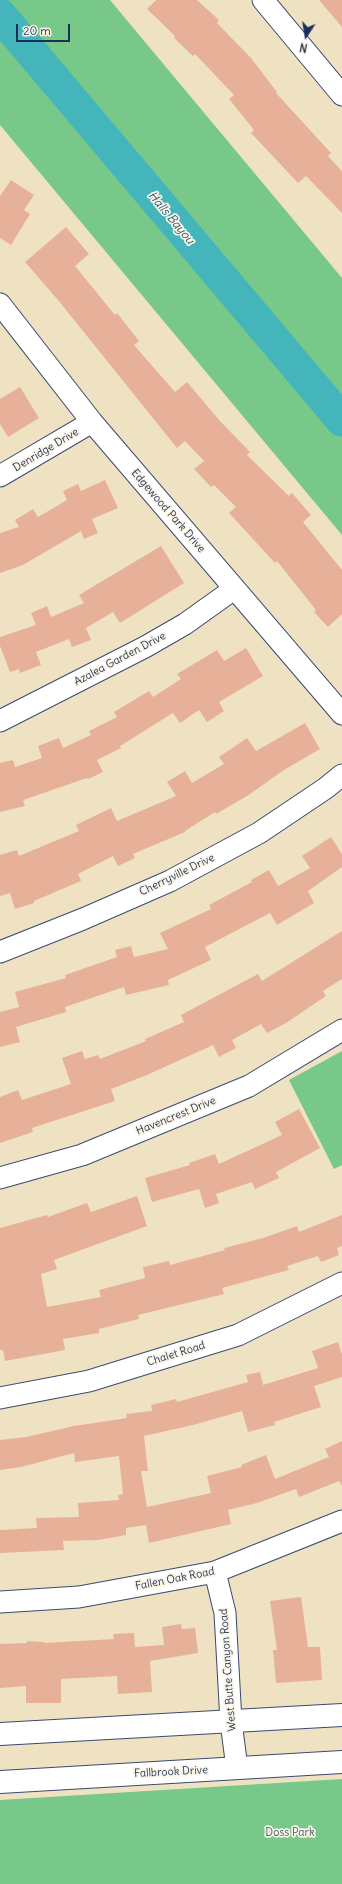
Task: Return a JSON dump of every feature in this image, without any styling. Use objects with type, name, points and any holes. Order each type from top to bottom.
[{"type":"main road","points":[[0,1734],[342,1715]]},
{"type":"main road","name":"Fallbrook Drive","points":[[0,1782],[342,1762]]},
{"type":"street","points":[[263,0],[342,95]]},
{"type":"street","name":"Edgewood Park Drive","points":[[0,304],[92,422],[342,714]]},
{"type":"street","name":"Denridge Drive","points":[[0,476],[92,422]]},
{"type":"street","name":"Azalea Garden Drive","points":[[0,720],[145,647],[185,624],[234,589]]},
{"type":"street","name":"Cherryville Drive","points":[[0,952],[84,919],[170,881],[259,833],[326,788],[342,775]]},
{"type":"street","name":"Havencrest Drive","points":[[0,1178],[82,1155],[249,1086],[342,1030]]},
{"type":"street","name":"Chalet Road","points":[[0,1398],[89,1381],[238,1335],[342,1283]]},
{"type":"street","name":"Fallen Oak Road","points":[[0,1602],[79,1597],[215,1572],[342,1522]]},
{"type":"street","name":"West Butte Canyon Road","points":[[215,1572],[225,1613],[231,1722],[237,1768]]},
{"type":"green space","points":[[0,0],[110,0],[342,278],[342,535],[0,125]]},
{"type":"green space","points":[[342,1051],[342,1165],[334,1169],[289,1080]]},
{"type":"green space","name":"Doss Park","points":[[342,1779],[342,1884],[0,1884],[0,1800]]},
{"type":"building","points":[[156,0],[197,0],[219,20],[217,23],[251,58],[277,92],[276,93],[331,153],[328,156],[342,171],[342,213],[306,176],[298,183],[251,133],[254,130],[229,99],[234,95],[195,54],[193,56],[147,9]]},
{"type":"building","points":[[319,0],[342,0],[342,27]]},
{"type":"building","points":[[11,180],[34,195],[24,210],[30,214],[11,245],[0,238],[0,196]]},
{"type":"building","points":[[66,227],[89,254],[75,266],[115,315],[117,313],[139,341],[134,345],[175,392],[187,382],[220,421],[250,452],[247,455],[289,496],[292,493],[311,515],[303,522],[342,570],[342,614],[328,627],[314,612],[316,610],[277,561],[275,563],[229,513],[236,507],[214,485],[211,487],[194,469],[204,461],[185,441],[177,448],[58,300],[25,262]]},
{"type":"building","points":[[20,387],[39,418],[8,437],[0,424],[0,399]]},
{"type":"building","points":[[105,480],[118,508],[92,519],[98,533],[84,539],[81,531],[23,565],[0,573],[0,533],[19,527],[15,520],[33,509],[38,517],[67,500],[63,491],[78,484],[81,491]]},
{"type":"building","points":[[161,546],[184,583],[120,623],[113,612],[86,628],[91,640],[72,647],[69,639],[36,652],[41,665],[20,673],[19,669],[10,672],[0,646],[0,637],[36,625],[31,613],[47,606],[51,617],[84,603],[79,595]]},
{"type":"building","points":[[246,648],[263,676],[219,702],[224,711],[207,722],[199,710],[180,723],[173,713],[120,746],[121,748],[97,760],[103,772],[88,779],[87,778],[23,800],[25,806],[0,812],[0,763],[13,760],[15,767],[42,758],[38,746],[59,738],[63,748],[91,735],[89,731],[117,717],[114,712],[149,691],[153,697],[181,679],[177,674],[217,650],[224,661]]},
{"type":"building","points":[[305,723],[320,749],[284,770],[247,796],[216,814],[215,812],[185,832],[133,854],[135,858],[118,866],[113,856],[78,874],[81,881],[34,901],[34,903],[15,909],[10,893],[0,896],[0,855],[17,850],[19,856],[79,831],[76,825],[111,808],[117,821],[176,796],[167,782],[185,771],[192,783],[224,764],[219,757],[247,738],[256,751]]},
{"type":"building","points":[[331,837],[342,854],[342,867],[308,891],[314,903],[277,925],[270,913],[205,947],[211,960],[168,980],[169,985],[126,995],[124,987],[65,1007],[66,1012],[16,1027],[20,1042],[0,1047],[0,1012],[19,1007],[15,992],[66,978],[65,975],[117,957],[115,950],[131,946],[134,957],[168,949],[160,933],[211,909],[209,905],[252,882],[251,880],[269,870],[278,886],[310,868],[302,856]]},
{"type":"building","points":[[342,931],[342,979],[323,991],[326,996],[286,1023],[267,1033],[261,1024],[232,1040],[236,1048],[219,1057],[213,1045],[147,1075],[111,1089],[115,1101],[32,1128],[33,1132],[0,1143],[0,1097],[18,1090],[22,1100],[71,1084],[62,1058],[82,1051],[85,1059],[98,1055],[100,1059],[146,1041],[145,1039],[184,1022],[181,1015],[258,974],[262,981]]},
{"type":"building","points":[[299,1109],[320,1148],[276,1172],[279,1178],[255,1189],[252,1182],[216,1194],[219,1203],[205,1208],[199,1189],[152,1202],[145,1178],[190,1165],[189,1163],[215,1154],[219,1164],[282,1135],[275,1122]]},
{"type":"building","points":[[137,1196],[147,1226],[54,1260],[57,1269],[41,1274],[47,1307],[101,1297],[99,1290],[145,1278],[143,1267],[169,1261],[170,1265],[225,1250],[224,1248],[263,1238],[297,1226],[299,1232],[342,1215],[342,1246],[337,1248],[339,1255],[321,1262],[318,1256],[287,1266],[289,1270],[222,1288],[224,1294],[138,1315],[139,1319],[99,1329],[99,1333],[63,1339],[65,1350],[5,1361],[3,1350],[0,1350],[0,1228],[47,1215],[48,1217],[87,1203],[91,1212]]},
{"type":"building","points":[[338,1342],[342,1355],[342,1377],[314,1386],[321,1407],[274,1422],[275,1425],[248,1432],[242,1411],[193,1425],[144,1436],[148,1471],[141,1471],[147,1507],[211,1493],[207,1476],[242,1467],[241,1465],[266,1455],[275,1479],[329,1457],[325,1449],[342,1441],[342,1486],[339,1481],[299,1497],[296,1489],[257,1503],[228,1510],[231,1524],[149,1543],[146,1525],[126,1528],[126,1535],[98,1540],[63,1541],[64,1550],[0,1553],[0,1530],[37,1528],[36,1518],[79,1517],[78,1503],[119,1500],[118,1495],[123,1494],[119,1456],[75,1462],[74,1453],[21,1467],[0,1470],[0,1440],[26,1437],[74,1426],[127,1418],[126,1414],[152,1411],[151,1405],[176,1399],[177,1402],[248,1382],[246,1375],[260,1372],[263,1385],[318,1368],[312,1351]]},
{"type":"building","points":[[301,1597],[308,1647],[320,1647],[322,1680],[276,1683],[273,1650],[277,1650],[270,1601]]},
{"type":"building","points":[[181,1624],[182,1629],[195,1628],[198,1653],[150,1661],[152,1692],[118,1694],[117,1676],[61,1679],[61,1703],[26,1703],[26,1686],[0,1688],[0,1644],[27,1643],[27,1641],[44,1643],[114,1639],[113,1634],[134,1633],[135,1647],[164,1645],[162,1627]]},
{"type":"waterway","name":"Halls Bayou","points":[[0,15],[342,420]]}]
